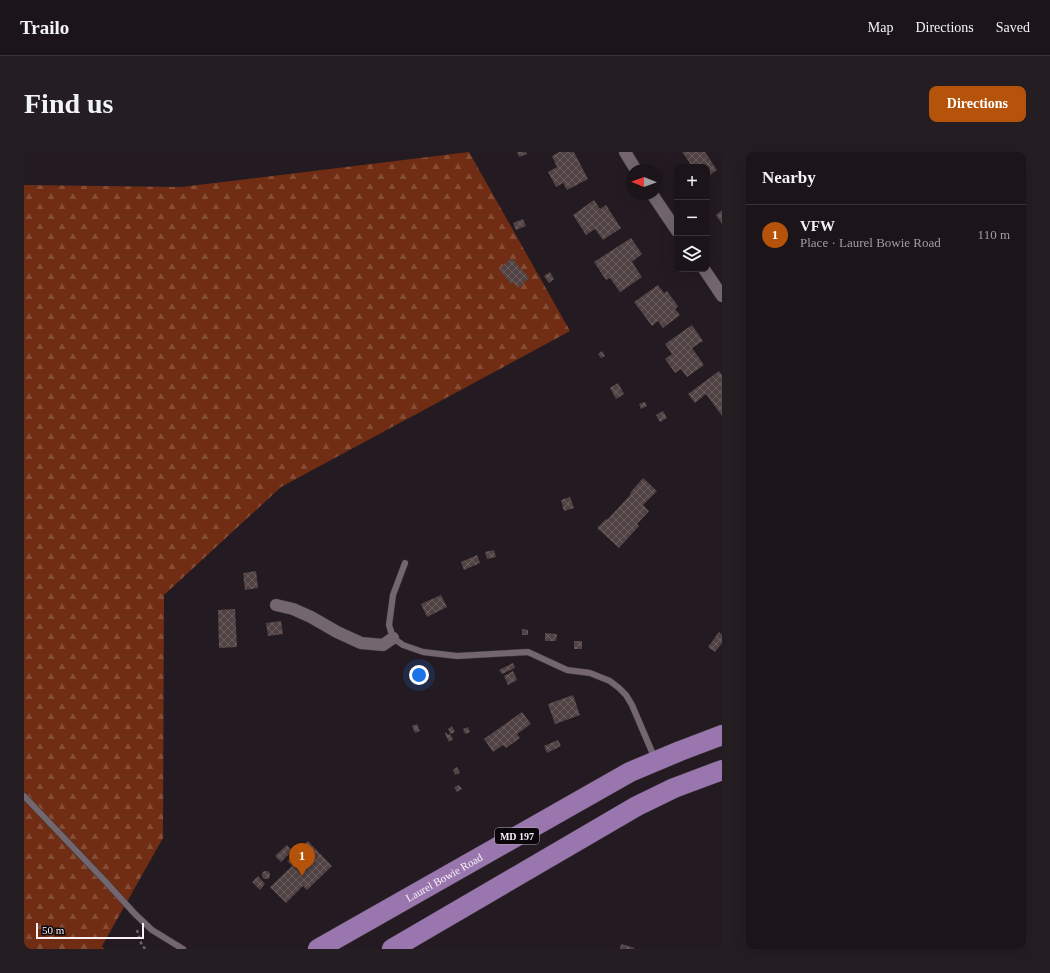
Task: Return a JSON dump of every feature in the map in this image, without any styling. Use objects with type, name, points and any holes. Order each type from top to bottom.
[{"type":"main road","name":"Laurel Bowie Road","points":[[318,949],[630,772],[722,735]]},
{"type":"main road","points":[[392,949],[637,806],[674,788],[722,770]]},
{"type":"street","points":[[625,152],[632,164]]},
{"type":"street","points":[[656,200],[674,227]]},
{"type":"street","points":[[707,272],[720,288]]},
{"type":"street","points":[[276,605],[293,609],[312,617],[337,632],[361,643],[383,645],[393,638]]},
{"type":"lane","points":[[405,563],[393,595],[389,625],[393,638],[403,645],[423,652],[457,656],[528,652],[567,670],[590,673],[610,681],[626,695],[632,705],[656,761]]},
{"type":"lane","points":[[24,796],[141,920],[152,930],[183,949]]},
{"type":"path","points":[[142,946],[146,949]]},
{"type":"green space","points":[[469,152],[570,331],[281,487],[164,595],[163,838],[102,946],[104,949],[24,949],[24,185],[181,187]]},
{"type":"building","points":[[517,152],[526,152],[527,154],[519,157]]},
{"type":"building","points":[[559,152],[574,152],[588,179],[567,190],[563,183],[556,187],[548,172],[557,167],[552,156]]},
{"type":"building","points":[[682,152],[705,152],[717,170],[710,175],[710,164],[689,164],[690,163]]},
{"type":"building","points":[[594,200],[600,209],[606,205],[621,228],[603,240],[595,229],[586,235],[573,215]]},
{"type":"building","points":[[722,210],[722,224],[716,215]]},
{"type":"building","points":[[523,219],[526,226],[516,230],[513,223]]},
{"type":"building","points":[[631,238],[642,254],[632,262],[642,277],[620,292],[610,278],[606,280],[594,262]]},
{"type":"building","points":[[512,258],[529,278],[518,288],[513,282],[511,284],[499,269]]},
{"type":"building","points":[[550,272],[554,279],[549,283],[544,276]]},
{"type":"building","points":[[658,285],[664,293],[667,291],[678,306],[675,309],[680,315],[663,328],[658,321],[652,326],[634,302]]},
{"type":"building","points":[[692,325],[703,341],[692,348],[704,365],[687,377],[681,369],[675,373],[665,359],[672,354],[665,344]]},
{"type":"building","points":[[602,351],[605,356],[601,358],[598,354]]},
{"type":"building","points":[[719,371],[722,375],[722,416],[706,394],[695,403],[688,394]]},
{"type":"building","points":[[618,383],[624,394],[616,399],[610,388]]},
{"type":"building","points":[[645,402],[647,406],[641,409],[639,404]]},
{"type":"building","points":[[663,411],[667,418],[660,422],[656,415]]},
{"type":"building","points":[[643,478],[657,491],[643,505],[649,511],[637,524],[639,526],[619,548],[597,528],[606,519],[607,520],[631,494],[630,493]]},
{"type":"building","points":[[570,497],[574,508],[564,511],[561,500]]},
{"type":"building","points":[[494,550],[496,557],[487,559],[485,552]]},
{"type":"building","points":[[477,555],[480,563],[464,570],[461,562]]},
{"type":"building","points":[[256,571],[258,588],[245,590],[243,573]]},
{"type":"building","points":[[441,595],[447,607],[427,617],[421,604]]},
{"type":"building","points":[[235,609],[237,647],[219,648],[218,610]]},
{"type":"building","points":[[281,621],[283,634],[268,636],[266,623]]},
{"type":"building","points":[[522,629],[528,630],[528,635],[522,635]]},
{"type":"building","points":[[719,632],[722,635],[722,643],[715,652],[708,647]]},
{"type":"building","points":[[545,633],[557,634],[556,641],[545,641]]},
{"type":"building","points":[[574,641],[582,641],[582,649],[574,649]]},
{"type":"building","points":[[513,663],[515,668],[502,674],[499,670]]},
{"type":"building","points":[[513,671],[517,680],[508,685],[504,676]]},
{"type":"building","points":[[573,695],[580,715],[555,724],[548,704]]},
{"type":"building","points":[[522,712],[531,724],[517,734],[520,738],[506,748],[503,745],[493,752],[484,739]]},
{"type":"building","points":[[417,724],[420,731],[415,733],[412,726]]},
{"type":"building","points":[[452,726],[455,732],[451,734],[448,729]]},
{"type":"building","points":[[468,727],[470,732],[465,734],[463,729]]},
{"type":"building","points":[[446,732],[448,735],[450,734],[453,739],[449,742],[445,734]]},
{"type":"building","points":[[558,740],[561,746],[547,753],[544,746]]},
{"type":"building","points":[[457,767],[460,773],[455,775],[453,770]]},
{"type":"building","points":[[459,785],[462,789],[457,792],[454,787]]},
{"type":"building","points":[[308,841],[332,866],[307,890],[303,886],[286,903],[270,887],[292,866],[287,861]]},
{"type":"building","points":[[287,845],[292,851],[281,862],[275,856]]},
{"type":"building","points":[[264,871],[268,871],[270,875],[268,879],[264,879],[262,877],[262,873]]},
{"type":"building","points":[[258,876],[265,884],[260,890],[252,882]]},
{"type":"building","points":[[621,944],[635,948],[620,949]]},
{"type":"place","name":"VFW","points":[[302,876]]}]
